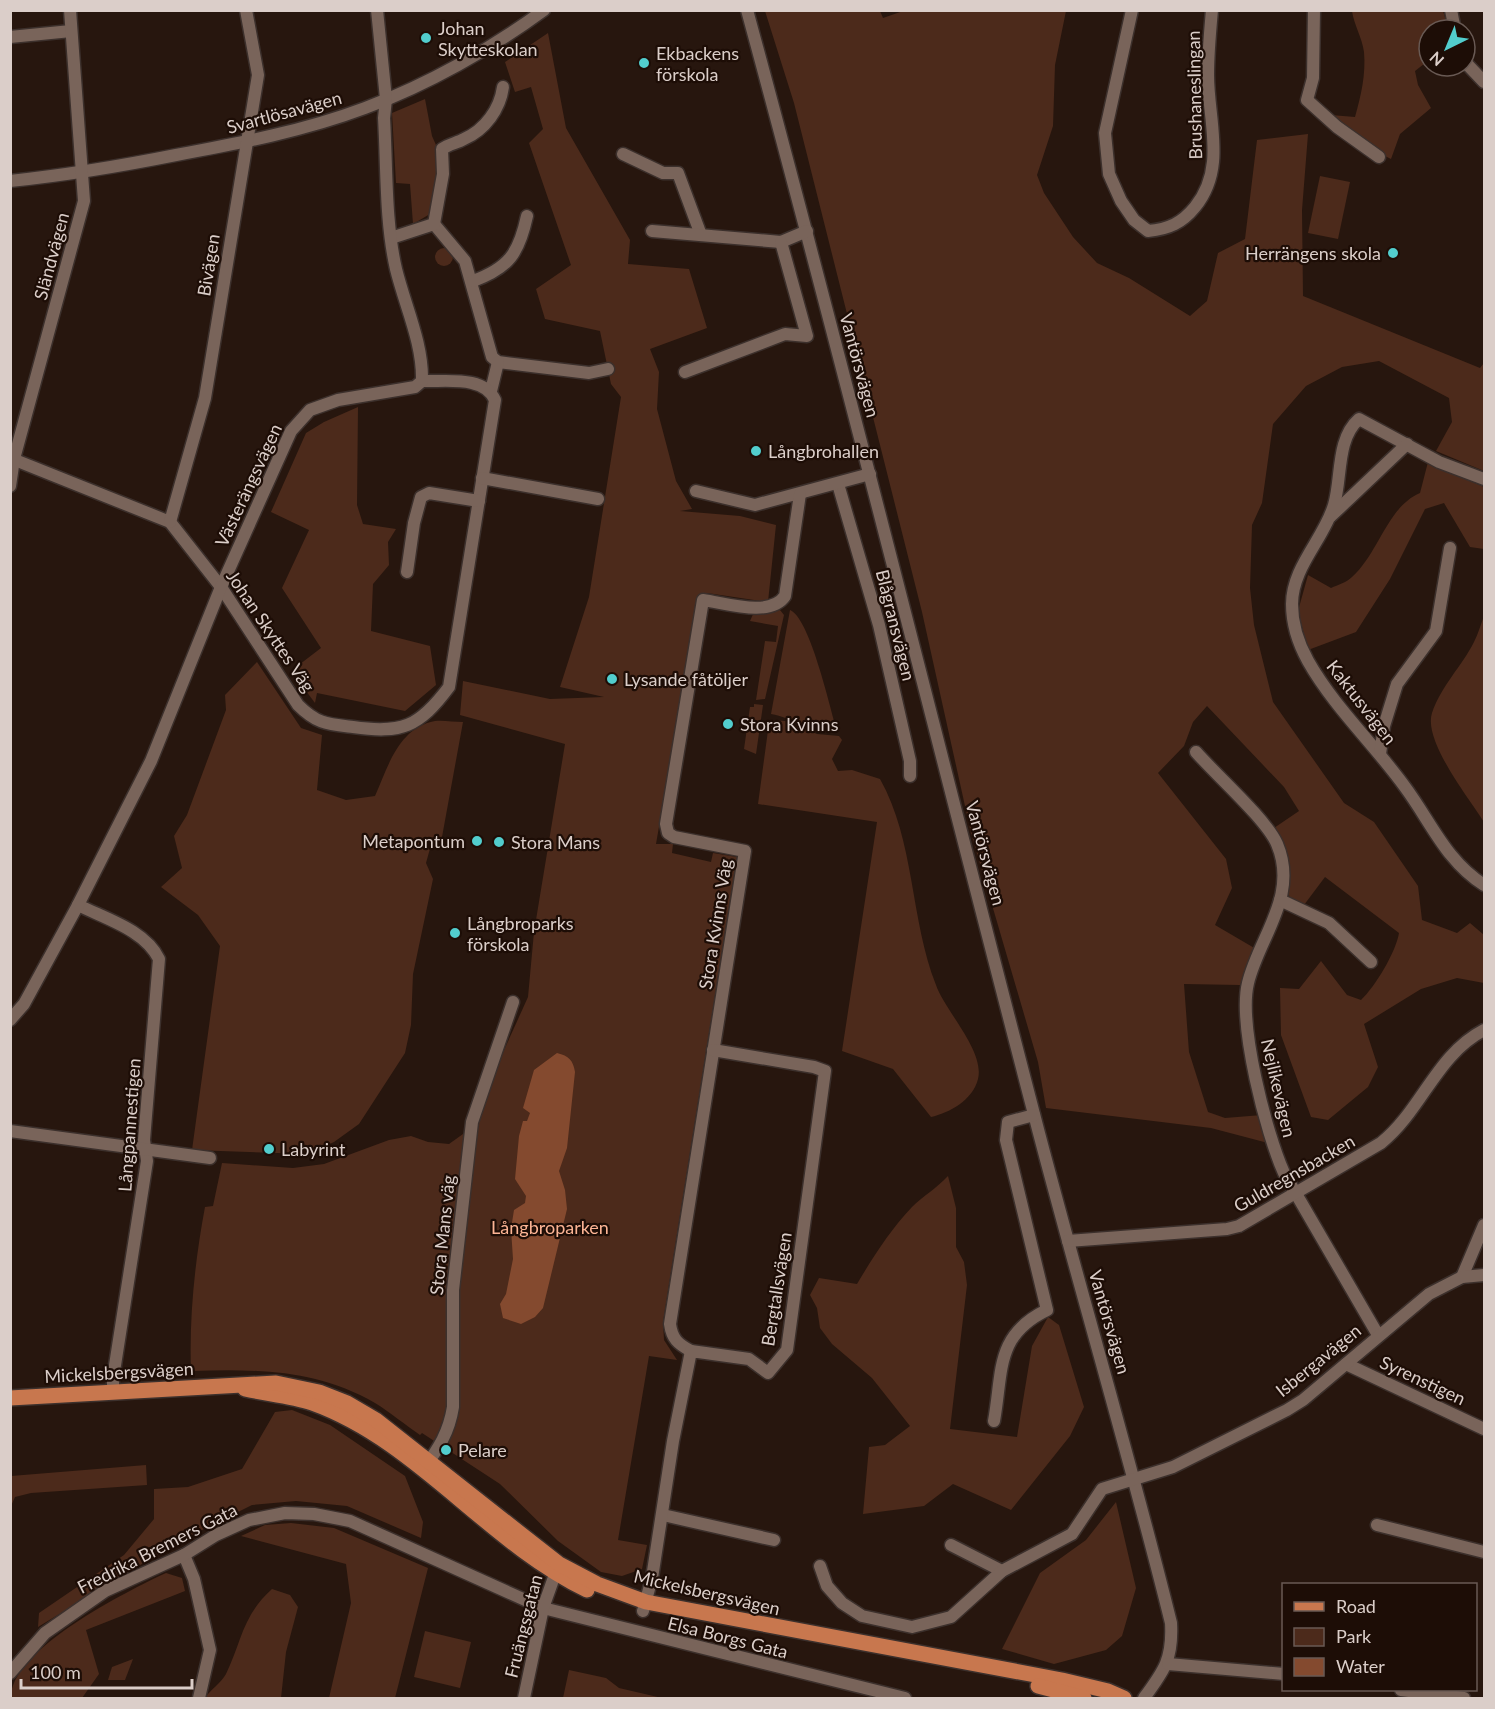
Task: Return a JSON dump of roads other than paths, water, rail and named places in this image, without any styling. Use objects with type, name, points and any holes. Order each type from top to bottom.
[{"type":"main road","name":"Mickelsbergsvägen","points":[[10,1398],[276,1383],[318,1392],[347,1403],[376,1420],[426,1466],[556,1569],[645,1606],[1053,1689],[1084,1698]]},
{"type":"main road","name":"Mickelsbergsvägen","points":[[645,1606],[1062,1680],[1108,1691],[1124,1698]]},
{"type":"street","name":"Sländvägen","points":[[10,486],[12,458],[84,201],[84,174],[70,10]]},
{"type":"street","name":"Bivägen","points":[[170,522],[205,398],[258,75],[246,10]]},
{"type":"street","points":[[377,10],[386,99],[384,118],[391,238],[396,269],[422,361],[422,381],[481,383],[491,392]]},
{"type":"street","name":"Svartlösavägen","points":[[10,181],[84,174],[248,142],[313,125],[386,99],[463,62],[544,10]]},
{"type":"street","name":"Vantörsvägen","points":[[747,10],[807,231],[1034,1115],[1135,1479],[1171,1623],[1172,1642],[1168,1664],[1144,1698]]},
{"type":"street","name":"Brushaneslingan","points":[[1132,10],[1105,133],[1109,174],[1121,201],[1134,220],[1148,231],[1167,229],[1186,218],[1202,199],[1212,175],[1215,149],[1208,75],[1212,10]]},
{"type":"street","points":[[1314,10],[1313,78],[1307,100],[1337,127],[1379,157]]},
{"type":"street","points":[[10,38],[71,31]]},
{"type":"street","points":[[435,224],[442,174],[442,149],[472,135],[490,118],[502,97],[503,87]]},
{"type":"street","points":[[623,154],[663,173],[678,173],[701,235]]},
{"type":"street","points":[[473,281],[492,274],[508,261],[519,246],[527,216]]},
{"type":"street","points":[[391,238],[435,224]]},
{"type":"street","points":[[435,224],[457,248],[473,281],[492,357],[498,362],[589,373],[608,369]]},
{"type":"street","points":[[652,231],[781,242],[807,231]]},
{"type":"street","points":[[685,372],[785,334],[807,336],[781,242]]},
{"type":"street","name":"Johan Skyttes Väg","points":[[12,458],[170,522],[221,587],[298,705],[308,715],[320,723],[395,730],[432,709],[449,687],[495,400],[491,392],[498,362]]},
{"type":"street","name":"Västerängsvägen","points":[[11,1019],[24,1004],[78,905],[151,761],[221,587],[291,431],[310,410],[338,400],[415,387],[422,381]]},
{"type":"street","name":"Kaktusvägen","points":[[1330,517],[1407,444],[1365,420],[1359,419],[1346,437],[1330,517],[1299,574],[1292,600],[1297,637],[1322,684],[1406,788],[1445,849],[1466,872],[1485,885]]},
{"type":"street","points":[[1407,444],[1439,462],[1485,479]]},
{"type":"street","points":[[696,491],[755,505],[870,474]]},
{"type":"street","points":[[482,478],[598,499]]},
{"type":"street","name":"Blågransvägen","points":[[838,484],[879,626],[910,761],[910,776]]},
{"type":"street","points":[[406,572],[421,497],[429,493],[479,501]]},
{"type":"street","name":"Stora Kvinns Väg","points":[[691,1351],[677,1343],[671,1334],[670,1324],[745,851],[674,837],[668,833],[666,824],[703,600],[769,608],[779,605],[785,596],[800,494]]},
{"type":"street","points":[[1380,754],[1384,726],[1397,684],[1436,631],[1450,548]]},
{"type":"street","name":"Nejlikevägen","points":[[1196,752],[1267,827],[1277,845],[1281,869],[1280,900],[1275,920],[1248,982],[1245,1009],[1255,1068],[1276,1155],[1378,1335]]},
{"type":"street","points":[[1280,900],[1329,923],[1371,962]]},
{"type":"street","name":"Långpannestigen","points":[[78,905],[153,945],[159,959],[144,1140],[147,1161],[113,1378],[113,1392]]},
{"type":"street","name":"Stora Mans väg","points":[[426,1466],[447,1434],[453,1407],[453,1290],[472,1122],[513,1002]]},
{"type":"street","name":"Guldregnsbacken","points":[[1068,1241],[1227,1229],[1254,1218],[1296,1191],[1381,1143],[1396,1131],[1452,1053],[1485,1030]]},
{"type":"street","name":"Bergtallsvägen","points":[[691,1351],[749,1359],[768,1373],[784,1358],[796,1299],[825,1071],[814,1066],[713,1050]]},
{"type":"street","points":[[994,1421],[1002,1371],[1012,1335],[1047,1310],[1005,1140],[1008,1122],[1034,1115]]},
{"type":"street","points":[[10,1131],[210,1158]]},
{"type":"street","points":[[1462,1277],[1485,1225]]},
{"type":"street","name":"Isbergavägen","points":[[820,1566],[827,1586],[842,1603],[862,1616],[912,1627],[951,1617],[1002,1571],[1072,1534],[1102,1489],[1173,1467],[1287,1410],[1429,1294],[1462,1277],[1485,1275]]},
{"type":"street","points":[[645,1606],[691,1351]]},
{"type":"street","name":"Syrenstigen","points":[[1346,1364],[1485,1429]]},
{"type":"street","name":"Fredrika Bremers Gata","points":[[10,1673],[45,1633],[105,1591],[184,1555],[216,1535],[249,1520],[285,1514],[338,1517],[543,1608]]},
{"type":"street","points":[[663,1515],[774,1540]]},
{"type":"street","points":[[1377,1525],[1485,1552]]},
{"type":"street","points":[[951,1545],[1002,1571]]},
{"type":"street","points":[[184,1555],[194,1579],[210,1650],[199,1698]]},
{"type":"street","name":"Fruängsgatan","points":[[524,1698],[543,1608],[556,1569]]},
{"type":"street","name":"Elsa Borgs Gata","points":[[543,1608],[905,1698]]},
{"type":"street","points":[[1168,1664],[1282,1674]]},
{"type":"street","points":[[1415,1691],[1464,1698]]},
{"type":"water","points":[[557,1053],[570,1059],[575,1072],[567,1148],[559,1171],[565,1190],[567,1209],[543,1308],[535,1317],[521,1324],[503,1318],[500,1304],[506,1294],[513,1259],[511,1229],[514,1210],[525,1203],[526,1196],[515,1179],[519,1136],[523,1121],[527,1121],[530,1113],[523,1108],[534,1070]]},
{"type":"place","name":"Johan Skytteskolan","points":[[426,38]]},
{"type":"place","name":"Ekbackens förskola","points":[[644,63]]},
{"type":"place","name":"Herrängens skola","points":[[1393,253]]},
{"type":"place","name":"Långbrohallen","points":[[756,451]]},
{"type":"place","name":"Lysande fåtöljer","points":[[612,679]]},
{"type":"place","name":"Stora Kvinns","points":[[728,724]]},
{"type":"place","name":"Metapontum","points":[[477,841]]},
{"type":"place","name":"Stora Mans","points":[[499,842]]},
{"type":"place","name":"Långbroparks förskola","points":[[455,933]]},
{"type":"place","name":"Labyrint","points":[[269,1149]]},
{"type":"place","name":"Pelare","points":[[446,1450]]},
{"type":"park label","name":"Långbroparken","points":[[550,1227]]}]
